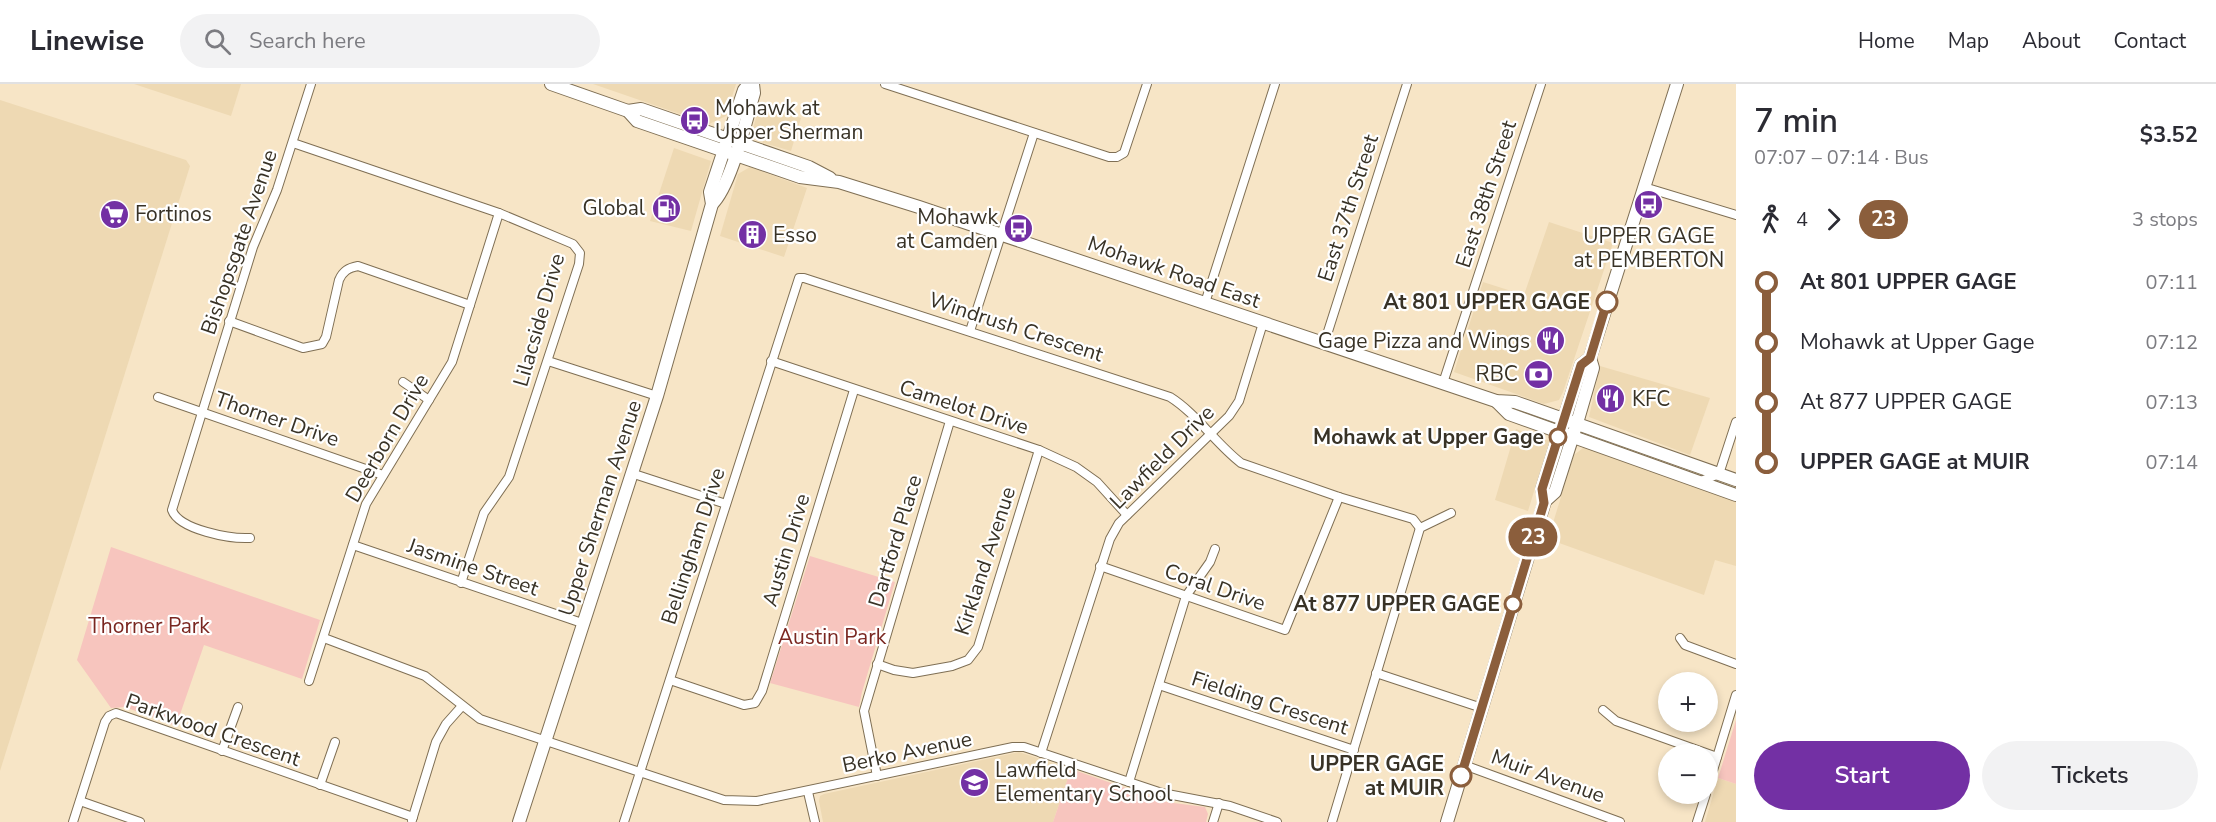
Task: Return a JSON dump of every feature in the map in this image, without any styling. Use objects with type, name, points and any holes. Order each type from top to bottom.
[{"type":"main road","name":"Mohawk Road East","points":[[551,84],[628,111],[641,110],[800,177],[839,182],[1001,234],[1496,401],[1509,414],[1562,425],[1736,480]]},
{"type":"main road","name":"Upper Sherman Avenue","points":[[519,822],[657,396],[712,204],[710,192],[731,147],[744,90],[751,84]]},
{"type":"main road","points":[[1545,501],[1555,492],[1575,429],[1593,368],[1590,358],[1677,84]]},
{"type":"main road","points":[[1447,822],[1545,501],[1542,489],[1581,365],[1590,358]]},
{"type":"main road","name":"Mohawk Road East","points":[[1575,429],[1698,482],[1736,495]]},
{"type":"street","name":"Bishopsgate Avenue","points":[[250,538],[223,537],[185,523],[174,516],[171,510],[253,247],[278,190],[311,84]]},
{"type":"street","points":[[885,84],[1109,157],[1117,157],[1124,153],[1147,84]]},
{"type":"street","points":[[1205,303],[1275,84]]},
{"type":"street","name":"East 37th Street","points":[[1324,344],[1407,84]]},
{"type":"street","name":"East 38th Street","points":[[1443,383],[1541,84]]},
{"type":"street","points":[[970,331],[1034,133]]},
{"type":"street","name":"Lilacside Drive","points":[[293,143],[499,213],[573,244],[580,253],[579,264],[509,477],[484,513],[461,583]]},
{"type":"street","points":[[1644,187],[1736,215]]},
{"type":"street","name":"Deerborn Drive","points":[[309,681],[366,504],[452,362],[499,213]]},
{"type":"street","points":[[229,321],[303,348],[322,344],[326,337],[342,273],[350,267],[358,266],[470,305]]},
{"type":"street","name":"Windrush Crescent","points":[[797,281],[799,278],[804,278],[1170,397],[1185,407],[1212,435]]},
{"type":"street","name":"Bellingham Drive","points":[[624,822],[797,281]]},
{"type":"street","name":"Lawfield Drive","points":[[1041,753],[1110,539],[1119,523],[1229,416],[1239,401],[1263,323]]},
{"type":"street","points":[[548,361],[657,396]]},
{"type":"street","name":"Camelot Drive","points":[[771,362],[1039,450],[1076,467],[1097,482],[1127,515]]},
{"type":"street","points":[[403,382],[429,400]]},
{"type":"street","name":"Austin Drive","points":[[669,680],[744,705],[755,703],[762,691],[854,390]]},
{"type":"street","name":"Thorner Drive","points":[[158,397],[384,475]]},
{"type":"street","name":"Dartford Place","points":[[877,776],[864,711],[950,421]]},
{"type":"street","points":[[1698,482],[1719,474],[1736,422]]},
{"type":"street","points":[[1212,435],[1241,463],[1339,497],[1413,519],[1420,528],[1451,513]]},
{"type":"street","name":"Kirkland Avenue","points":[[877,664],[913,673],[951,666],[968,660],[978,646],[1039,450]]},
{"type":"street","points":[[631,473],[726,504]]},
{"type":"street","name":"Coral Drive","points":[[1100,566],[1285,630],[1339,497]]},
{"type":"street","name":"Fielding Crescent","points":[[1159,685],[1354,750],[1420,528]]},
{"type":"street","name":"Jasmine Street","points":[[353,545],[582,623]]},
{"type":"street","points":[[1129,782],[1186,596],[1210,562],[1215,549]]},
{"type":"street","name":"Berko Avenue","points":[[324,638],[425,676],[480,719],[724,800],[757,801],[1013,747],[1024,747],[1167,794],[1219,804],[1277,822]]},
{"type":"street","points":[[1680,638],[1685,645],[1736,664]]},
{"type":"street","points":[[1376,673],[1482,708]]},
{"type":"street","points":[[1718,755],[1736,695]]},
{"type":"street","points":[[222,751],[238,706]]},
{"type":"street","points":[[412,819],[436,742],[446,724],[462,706]]},
{"type":"street","points":[[1604,710],[1616,721],[1679,744]]},
{"type":"street","name":"Parkwood Crescent","points":[[73,822],[105,722],[112,714],[120,714],[412,819]]},
{"type":"street","points":[[320,785],[334,742]]},
{"type":"street","points":[[1332,822],[1354,750]]},
{"type":"street","name":"Muir Avenue","points":[[1464,765],[1602,819],[1620,822]]},
{"type":"street","points":[[807,792],[815,822]]},
{"type":"street","points":[[80,801],[140,822]]},
{"type":"street","points":[[1214,822],[1219,804]]},
{"type":"street","points":[[1697,822],[1702,804]]},
{"type":"shaded area","points":[[134,84],[241,84],[231,116]]},
{"type":"shaded area","points":[[593,84],[736,84],[726,116],[709,124]]},
{"type":"shaded area","points":[[0,100],[186,160],[190,166],[0,771]]},
{"type":"shaded area","points":[[760,104],[801,118],[791,151],[757,141],[753,136],[752,132]]},
{"type":"shaded area","points":[[674,148],[711,161],[691,231],[650,221]]},
{"type":"shaded area","points":[[750,167],[807,188],[784,257],[720,236],[738,174]]},
{"type":"shaded area","points":[[1549,222],[1613,243],[1563,392],[1559,400],[1544,404],[1454,372],[1483,282],[1524,295]]},
{"type":"shaded area","points":[[1600,366],[1710,398],[1690,455],[1589,417]]},
{"type":"shaded area","points":[[1516,429],[1546,440],[1550,439],[1528,511],[1495,500]]},
{"type":"shaded area","points":[[1587,445],[1736,501],[1736,566],[1715,560],[1704,595],[1548,539],[1574,455]]},
{"type":"shaded area","name":"Lawfield Elementary School","points":[[1019,752],[1071,769],[1053,822],[823,822],[819,801],[820,796],[824,794]]},
{"type":"shaded area","points":[[1718,778],[1736,784],[1736,822],[1705,822],[1710,804],[1718,804]]},
{"type":"green space","name":"Thorner Park","points":[[111,547],[320,620],[302,679],[204,645],[176,726],[125,707],[111,708],[77,660]]},
{"type":"green space","name":"Austin Park","points":[[810,556],[895,582],[859,707],[770,683]]},
{"type":"green space","points":[[1736,720],[1736,784],[1718,778]]},
{"type":"green space","points":[[1071,769],[1166,802],[1205,807],[1208,814],[1206,822],[1053,822]]},
{"type":"bus line","name":"23","points":[[1461,776],[1545,501],[1542,489],[1557,440],[1581,365],[1590,358],[1607,302]]},
{"type":"place","name":"Mohawk at Upper Sherman","points":[[694,120]]},
{"type":"place","name":"UPPER GAGE at PEMBERTON","points":[[1649,205]]},
{"type":"place","name":"Global","points":[[666,208]]},
{"type":"place","name":"Fortinos","points":[[114,214]]},
{"type":"place","name":"Mohawk at Camden","points":[[1019,229]]},
{"type":"place","name":"Esso","points":[[752,235]]},
{"type":"place","name":"At 801 UPPER GAGE","points":[[1607,302]]},
{"type":"place","name":"Gage Pizza and Wings","points":[[1551,341]]},
{"type":"place","name":"RBC","points":[[1539,374]]},
{"type":"place","name":"KFC","points":[[1611,399]]},
{"type":"place","name":"Mohawk at Upper Gage","points":[[1558,437]]},
{"type":"place","name":"At 877 UPPER GAGE","points":[[1513,604]]},
{"type":"place","name":"UPPER GAGE at MUIR","points":[[1461,776]]},
{"type":"place","name":"Lawfield Elementary School","points":[[974,782]]}]
